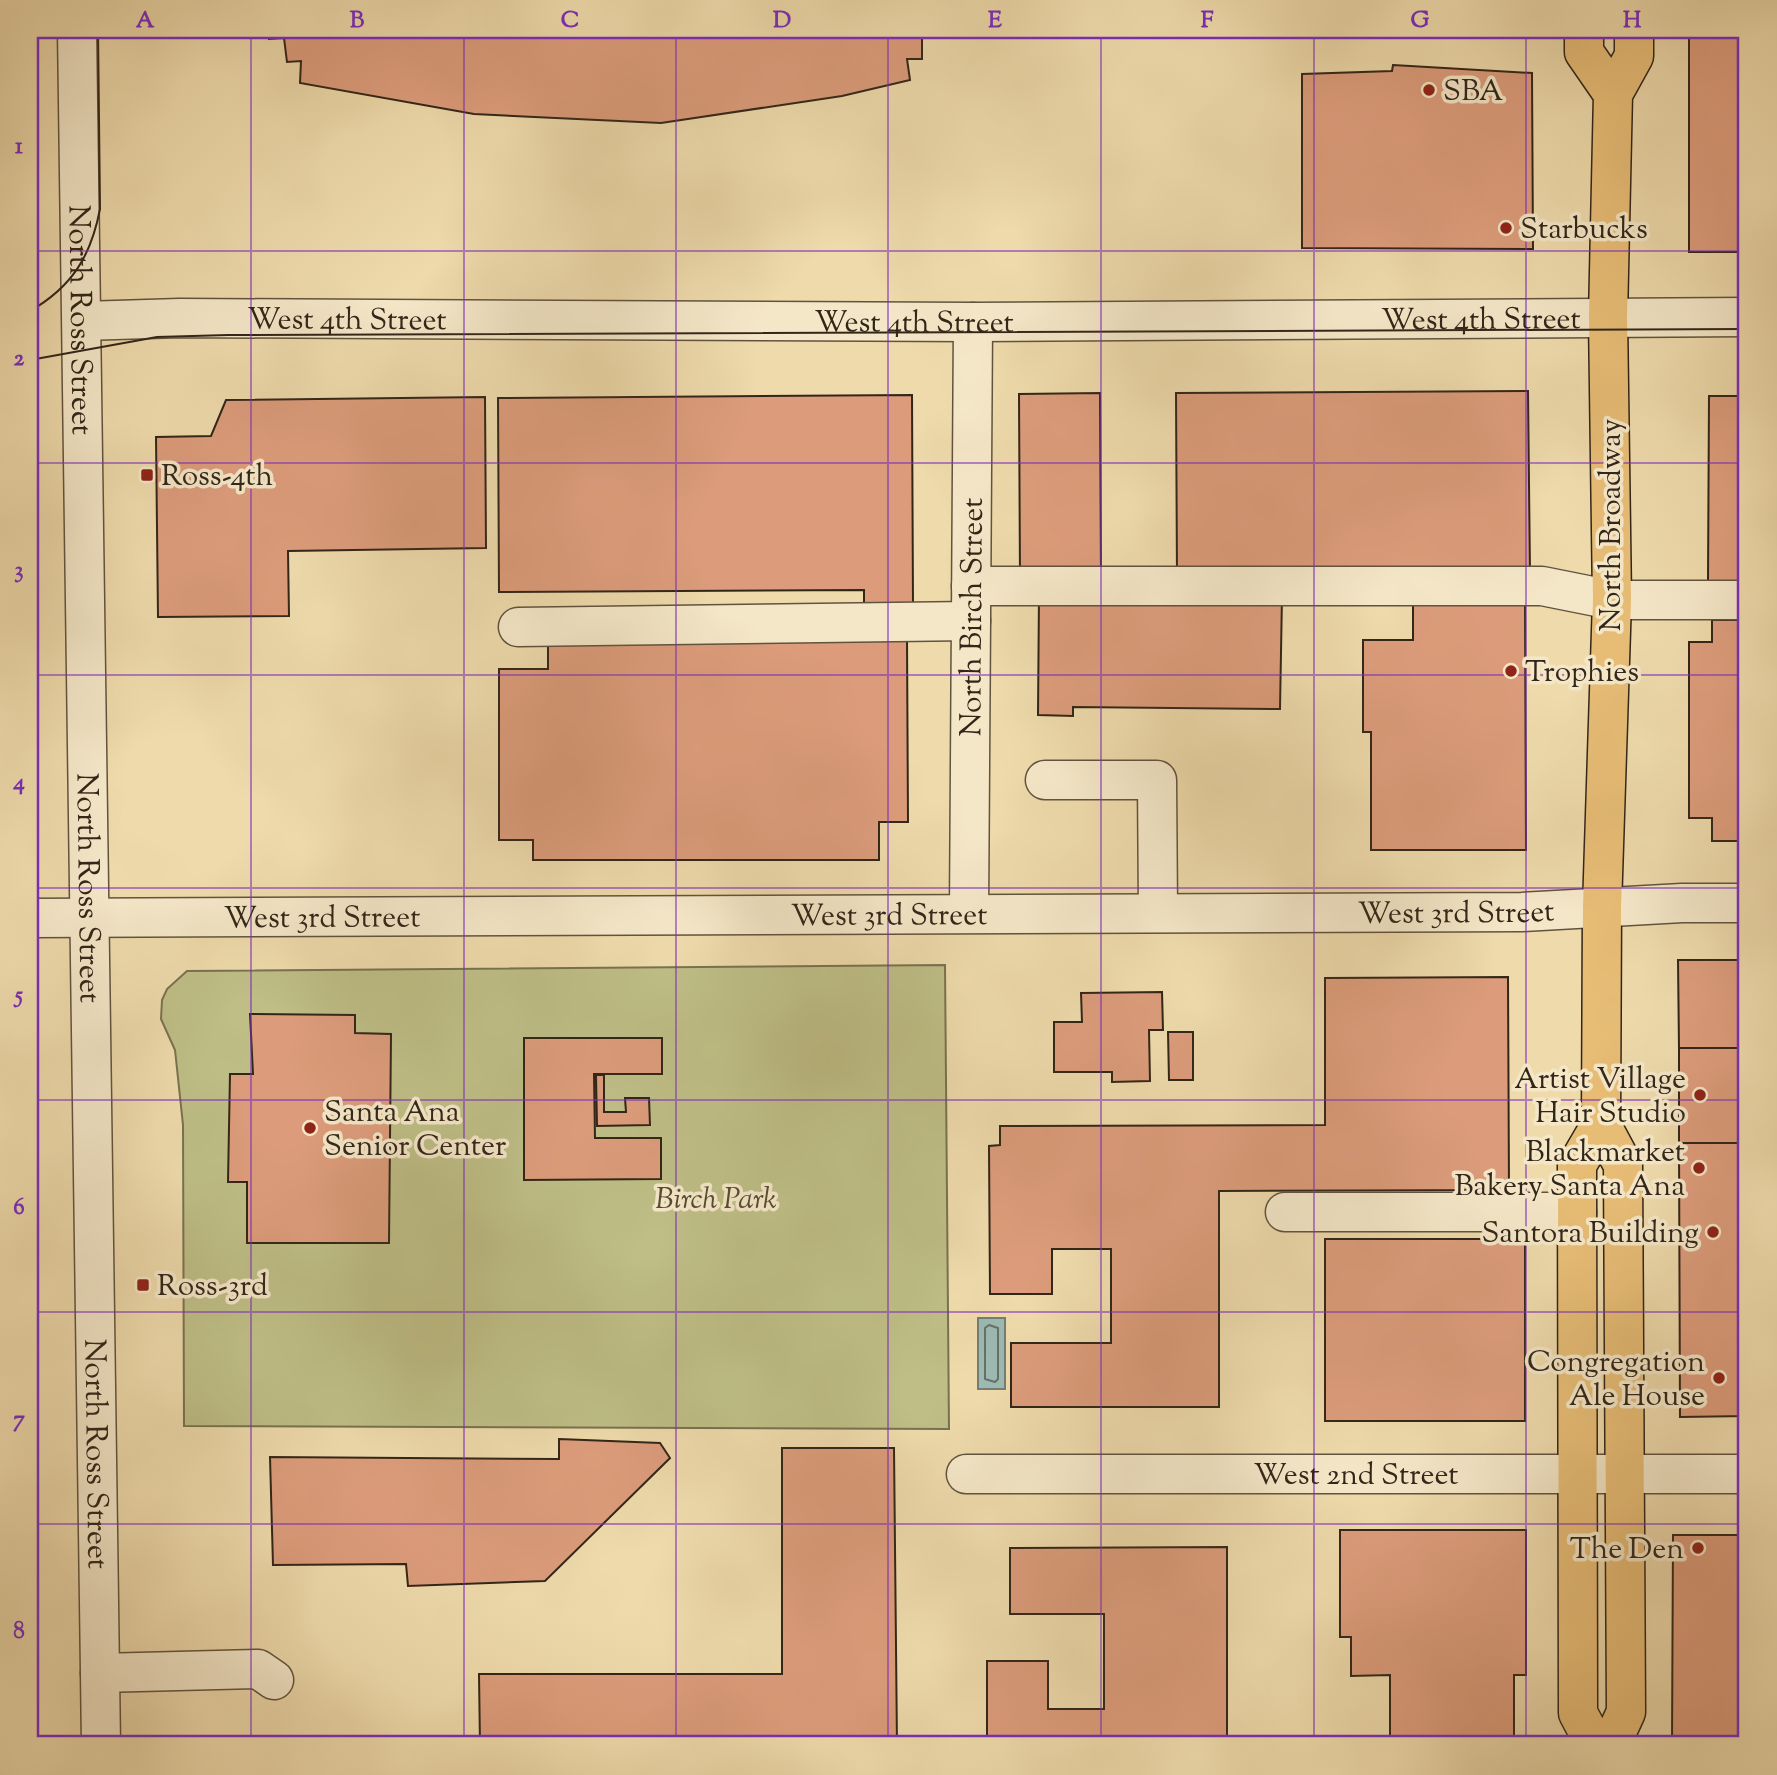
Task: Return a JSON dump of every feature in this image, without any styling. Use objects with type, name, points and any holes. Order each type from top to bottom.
[{"type":"main road","points":[[1584,30],[1584,52],[1613,94]]},
{"type":"main road","name":"North Broadway","points":[[1611,1745],[1626,1712],[1623,1165],[1601,1125],[1602,907],[1612,600],[1608,317],[1613,94],[1634,56],[1634,30]]},
{"type":"main road","points":[[1595,1745],[1578,1713],[1577,1165],[1601,1125]]},
{"type":"street","name":"North Ross Street","points":[[76,30],[83,321],[88,917],[101,1745]]},
{"type":"street","name":"West 4th Street","points":[[83,321],[180,318],[973,322],[1747,317]]},
{"type":"street","name":"North Birch Street","points":[[970,913],[973,322]]},
{"type":"street","points":[[518,626],[971,603],[1542,586],[1612,600],[1747,600]]},
{"type":"street","points":[[1045,780],[1157,780],[1158,913]]},
{"type":"street","name":"West 3rd Street","points":[[30,918],[1522,912],[1747,903]]},
{"type":"street","points":[[1285,1212],[1577,1212]]},
{"type":"street","name":"West 2nd Street","points":[[966,1474],[1747,1474]]},
{"type":"street","points":[[100,1673],[258,1669],[274,1680]]},
{"type":"green space","name":"Birch Park","points":[[945,965],[949,1429],[184,1426],[183,1125],[175,1050],[161,1019],[162,1000],[167,989],[187,971]]},
{"type":"water","points":[[978,1318],[1005,1318],[1005,1389],[978,1389]]},
{"type":"building","points":[[269,30],[946,30],[946,34],[922,36],[922,59],[907,59],[910,80],[842,96],[661,123],[474,114],[300,83],[301,61],[287,62],[284,38],[269,39]]},
{"type":"building","points":[[1689,30],[1747,30],[1747,252],[1689,252]]},
{"type":"building","points":[[1393,65],[1532,73],[1533,249],[1302,248],[1302,74],[1392,71]]},
{"type":"building","points":[[1528,391],[1530,575],[1177,577],[1176,393]]},
{"type":"building","points":[[1100,393],[1101,578],[1020,578],[1019,394]]},
{"type":"building","points":[[912,395],[913,607],[864,607],[864,590],[499,592],[498,398]]},
{"type":"building","points":[[1709,396],[1747,396],[1747,581],[1708,581]]},
{"type":"building","points":[[485,397],[486,548],[288,551],[289,616],[158,617],[156,437],[211,436],[226,400]]},
{"type":"building","points":[[1039,594],[1282,596],[1280,709],[1073,707],[1073,716],[1038,715]]},
{"type":"building","points":[[1413,595],[1525,595],[1526,850],[1371,850],[1371,732],[1363,732],[1363,640],[1413,640]]},
{"type":"building","points":[[1712,620],[1747,620],[1747,841],[1712,841],[1712,818],[1689,818],[1689,642],[1712,642]]},
{"type":"building","points":[[907,637],[908,822],[879,822],[879,860],[533,860],[533,840],[499,840],[499,669],[548,669],[548,639]]},
{"type":"building","points":[[1678,960],[1747,960],[1747,1048],[1679,1048]]},
{"type":"building","points":[[1508,977],[1509,1190],[1219,1191],[1219,1407],[1011,1407],[1011,1343],[1111,1343],[1111,1249],[1052,1249],[1052,1294],[990,1294],[989,1146],[1000,1145],[1000,1126],[1325,1125],[1325,978]]},
{"type":"building","points":[[1162,992],[1163,1030],[1149,1030],[1150,1081],[1112,1082],[1112,1072],[1054,1072],[1054,1022],[1082,1022],[1081,993]]},
{"type":"building","name":"Santa Ana Senior Center","points":[[250,1014],[355,1015],[355,1033],[391,1034],[389,1243],[247,1243],[247,1182],[228,1182],[230,1074],[253,1074]]},
{"type":"building","points":[[1168,1032],[1193,1032],[1193,1080],[1169,1080]]},
{"type":"building","points":[[524,1038],[662,1038],[662,1074],[594,1074],[595,1138],[661,1138],[661,1179],[524,1180]]},
{"type":"building","points":[[1679,1048],[1746,1048],[1746,1143],[1679,1143]]},
{"type":"building","points":[[596,1075],[604,1075],[604,1112],[626,1112],[625,1098],[649,1098],[650,1125],[597,1126]]},
{"type":"building","name":"Santora Building","points":[[1679,1143],[1746,1143],[1747,1416],[1680,1417]]},
{"type":"building","points":[[1325,1239],[1525,1239],[1525,1421],[1325,1421]]},
{"type":"building","points":[[559,1439],[660,1443],[670,1458],[545,1581],[408,1586],[406,1564],[273,1565],[270,1457],[559,1459]]},
{"type":"building","points":[[782,1448],[894,1448],[897,1745],[480,1745],[479,1674],[782,1674]]},
{"type":"building","points":[[1340,1530],[1526,1530],[1526,1675],[1514,1675],[1514,1745],[1390,1745],[1390,1675],[1351,1676],[1351,1637],[1340,1637]]},
{"type":"building","points":[[1673,1535],[1747,1535],[1747,1745],[1672,1745]]},
{"type":"building","points":[[1227,1547],[1227,1745],[987,1745],[987,1661],[1048,1661],[1048,1709],[1104,1709],[1104,1614],[1010,1614],[1010,1548]]},
{"type":"tram line","points":[[30,311],[45,302],[68,281],[85,256],[96,226],[100,209],[98,30]]},
{"type":"tram line","points":[[30,360],[157,337],[228,335],[1747,329]]},
{"type":"place","name":"SBA","points":[[1429,90]]},
{"type":"place","name":"Starbucks","points":[[1506,228]]},
{"type":"place","name":"Ross-4th","points":[[147,475]]},
{"type":"place","name":"Trophies","points":[[1511,671]]},
{"type":"place","name":"Artist Village Hair Studio","points":[[1700,1095]]},
{"type":"place","name":"Santa Ana Senior Center","points":[[310,1128]]},
{"type":"place","name":"Blackmarket Bakery Santa Ana","points":[[1699,1168]]},
{"type":"place","name":"Santora Building","points":[[1713,1232]]},
{"type":"place","name":"Ross-3rd","points":[[143,1285]]},
{"type":"place","name":"Congregation Ale House","points":[[1719,1378]]},
{"type":"place","name":"The Den","points":[[1698,1548]]}]
